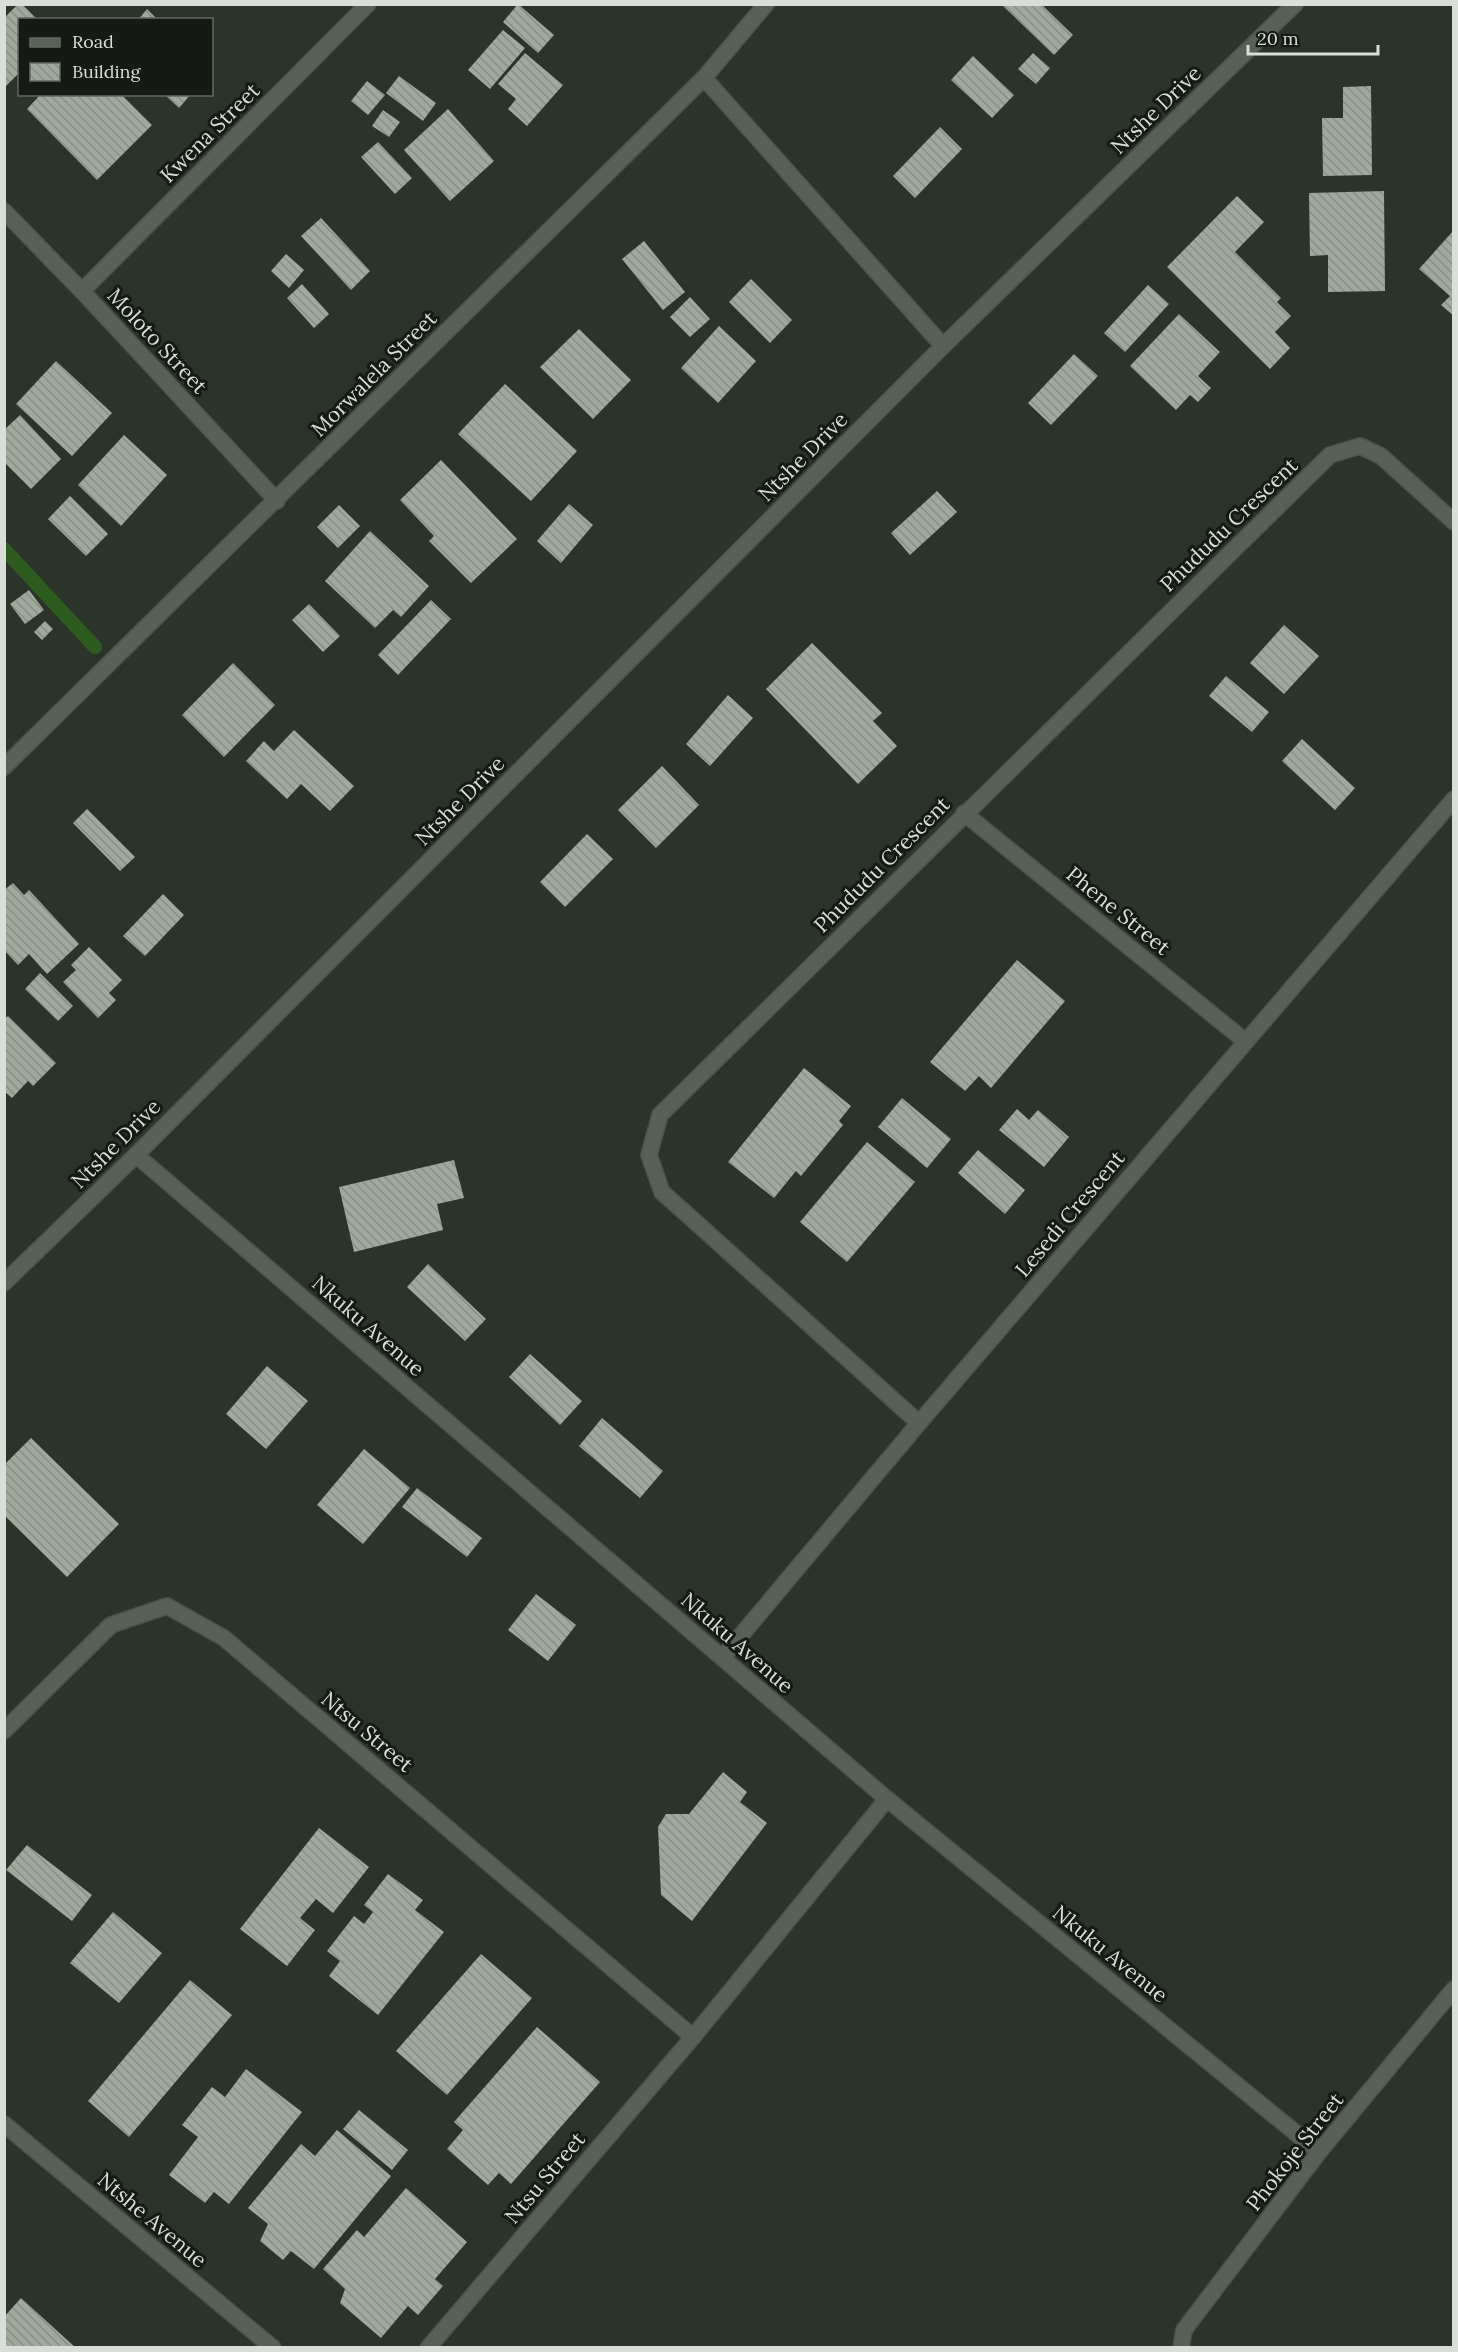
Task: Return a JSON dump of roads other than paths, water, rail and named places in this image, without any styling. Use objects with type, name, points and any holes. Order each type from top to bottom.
[{"type":"street","name":"Kwena Street","points":[[82,291],[368,4]]},
{"type":"street","name":"Morwalela Street","points":[[4,767],[277,501],[704,78],[766,4]]},
{"type":"street","name":"Ntshe Drive","points":[[4,1283],[136,1155],[943,346],[1294,4]]},
{"type":"street","points":[[704,78],[943,346]]},
{"type":"street","name":"Moloto Street","points":[[4,211],[82,291],[277,501]]},
{"type":"street","name":"Phududu Crescent","points":[[919,1423],[662,1192],[649,1155],[660,1115],[1330,454],[1360,446],[1380,456],[1454,522]]},
{"type":"street","name":"Lesedi Crescent","points":[[722,1658],[919,1423],[1454,800]]},
{"type":"street","name":"Phene Street","points":[[964,813],[1245,1041]]},
{"type":"street","name":"Nkuku Avenue","points":[[136,1155],[887,1799],[1319,2152]]},
{"type":"street","name":"Ntsu Street","points":[[4,1731],[111,1625],[167,1606],[224,1638],[693,2037]]},
{"type":"street","name":"Ntsu Street","points":[[428,2348],[693,2037],[887,1799]]},
{"type":"street","name":"Phokoje Street","points":[[1181,2348],[1184,2330],[1319,2152],[1454,1989]]},
{"type":"street","name":"Ntshe Avenue","points":[[4,2124],[273,2348]]},
{"type":"waterway","points":[[4,549],[95,647]]}]
